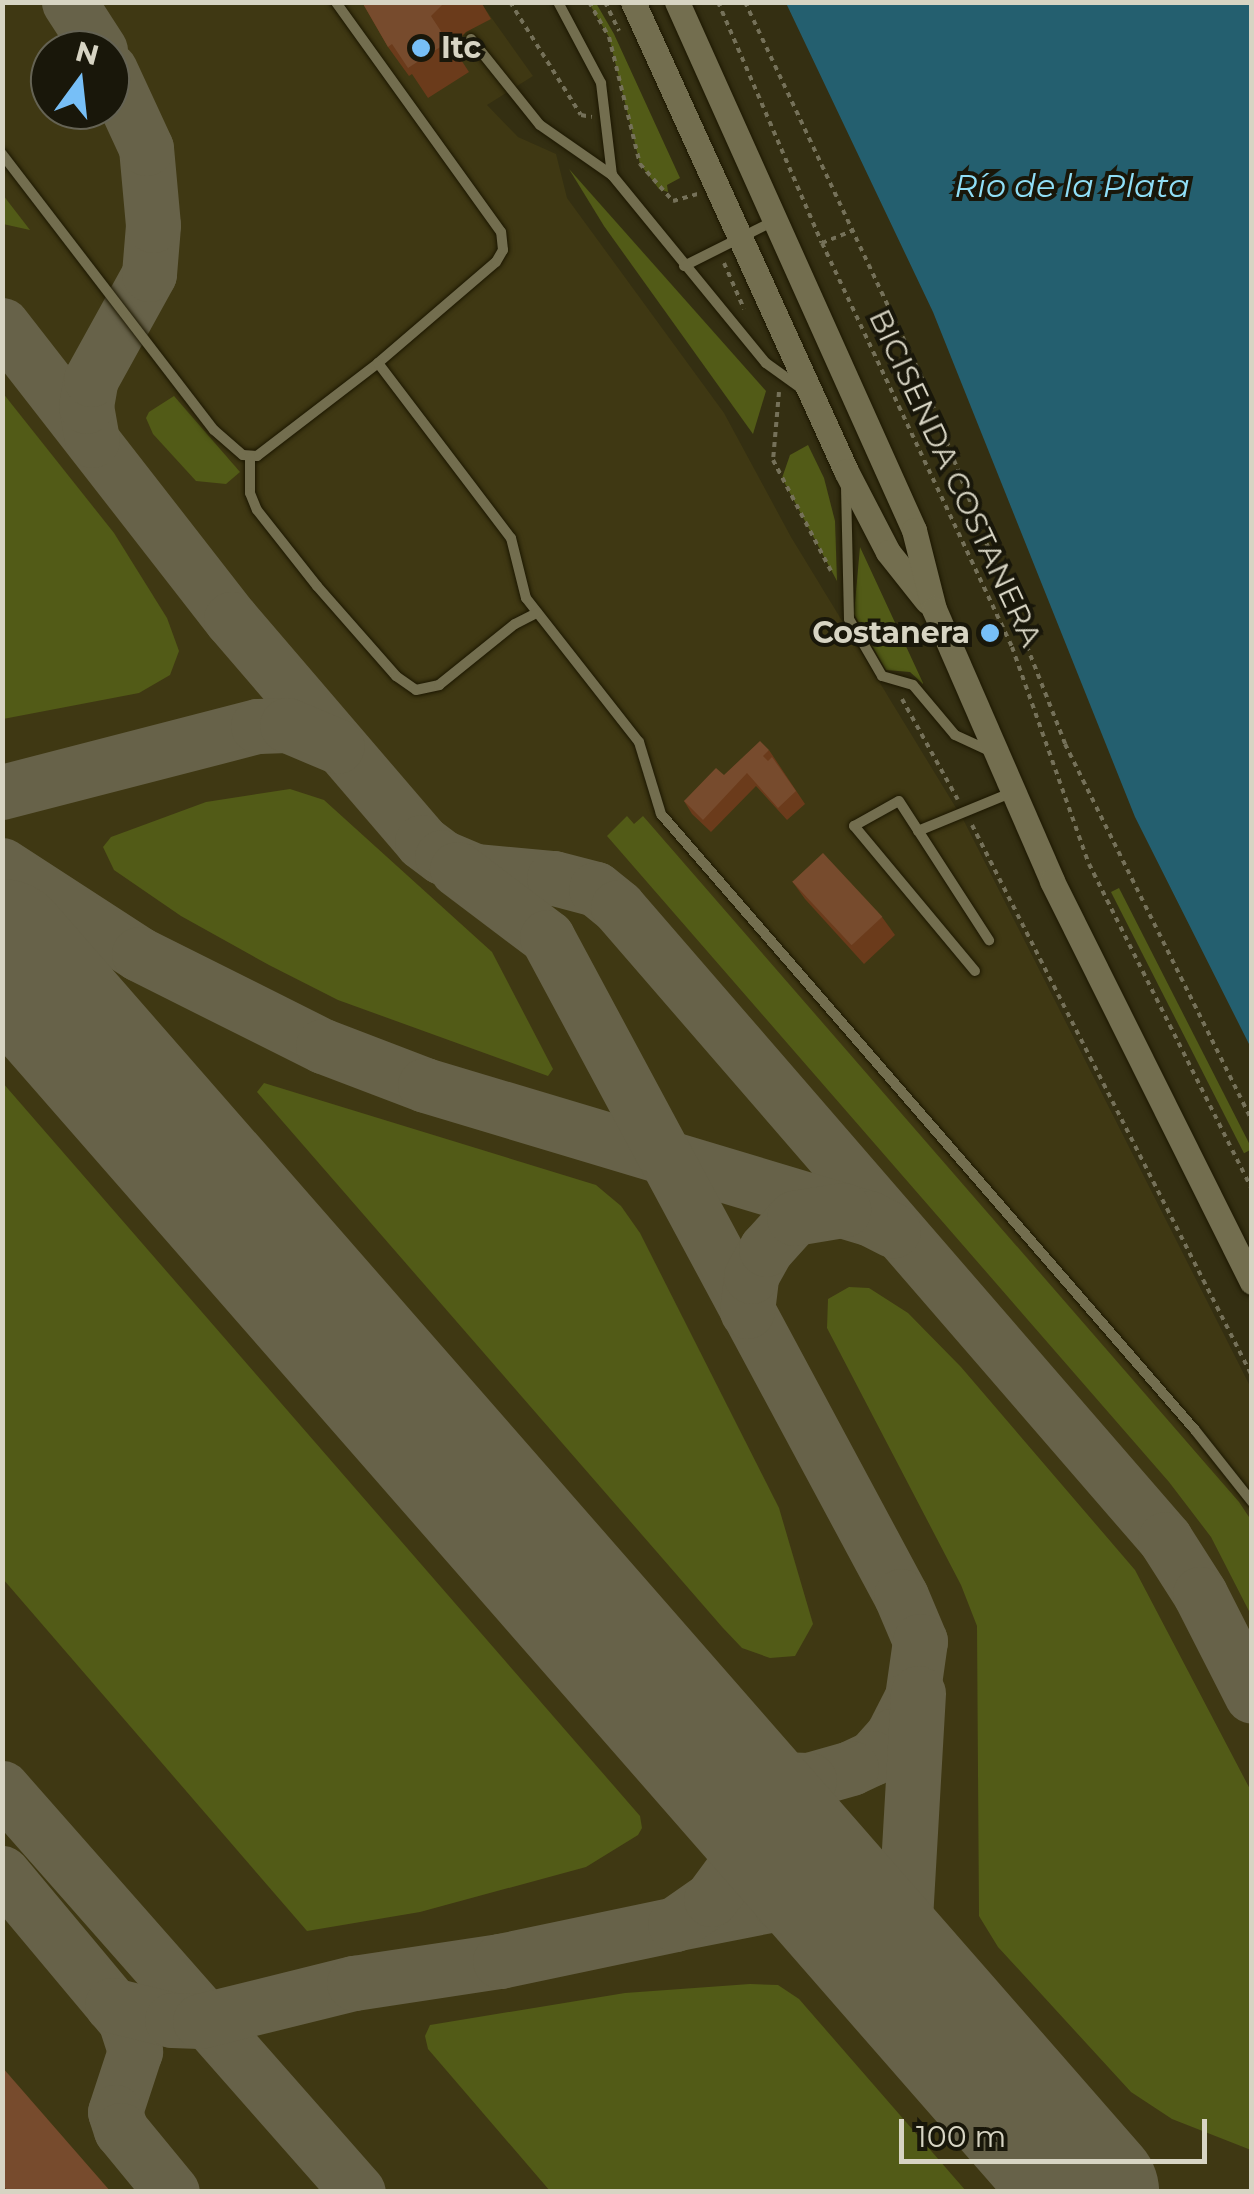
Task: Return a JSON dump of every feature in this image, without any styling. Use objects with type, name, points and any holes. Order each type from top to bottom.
[{"type":"main road","points":[[633,2],[846,471],[888,552],[934,609]]},
{"type":"main road","points":[[677,2],[914,530],[934,609],[1012,792],[1052,881],[1252,1282]]},
{"type":"lane","points":[[2,154],[214,430],[229,447],[250,456],[272,445],[378,363],[496,262],[503,242],[501,232],[336,2]]},
{"type":"lane","points":[[558,2],[601,83],[612,175]]},
{"type":"lane","points":[[471,39],[540,124],[612,175],[766,363],[810,396]]},
{"type":"lane","points":[[684,266],[777,220]]},
{"type":"lane","points":[[378,363],[511,538],[526,598],[639,742],[661,814],[1195,1430],[1252,1502]]},
{"type":"lane","points":[[250,456],[250,494],[257,510],[396,676],[416,690],[439,685],[515,624],[537,613]]},
{"type":"lane","points":[[846,471],[848,614],[877,670],[892,681],[912,685],[955,735],[996,754]]},
{"type":"lane","points":[[918,831],[1012,792]]},
{"type":"lane","points":[[975,972],[854,826],[899,801],[988,940]]},
{"type":"path","points":[[510,2],[581,116],[608,120]]},
{"type":"path","points":[[589,2],[608,37],[640,164],[673,201],[698,194]]},
{"type":"path","name":"BICISENDA COSTANERA","points":[[718,2],[822,243],[1012,647],[1089,864],[1252,1189]]},
{"type":"path","points":[[745,2],[921,376],[1065,744],[1252,1121]]},
{"type":"path","points":[[822,243],[854,230]]},
{"type":"path","points":[[892,681],[965,812],[1252,1376]]},
{"type":"shaded area","points":[[3,3],[481,3],[533,76],[487,105],[518,137],[556,154],[567,198],[724,413],[791,537],[964,821],[1251,1388],[1251,2191],[3,2192]]},
{"type":"green space","points":[[589,3],[596,3],[614,34],[680,178],[667,185],[668,192],[659,189],[640,164],[609,37]]},
{"type":"green space","points":[[569,169],[766,391],[753,434],[604,226]]},
{"type":"green space","points":[[3,195],[30,230],[3,224]]},
{"type":"green space","points":[[2,392],[114,533],[167,618],[179,651],[170,675],[139,693],[3,719]]},
{"type":"green space","points":[[174,396],[240,472],[226,484],[196,481],[153,434],[146,418],[149,412]]},
{"type":"green space","points":[[808,445],[824,478],[835,521],[837,581],[782,478],[790,455]]},
{"type":"green space","points":[[860,547],[923,684],[910,672],[886,670],[854,614]]},
{"type":"green space","points":[[290,789],[324,800],[492,952],[553,1069],[548,1076],[338,1000],[269,965],[181,916],[114,870],[103,847],[111,837],[206,802]]},
{"type":"green space","points":[[627,816],[634,824],[643,816],[1239,1502],[1251,1520],[1251,1615],[1211,1537],[1169,1482],[607,836]]},
{"type":"green space","points":[[1119,888],[1252,1149],[1244,1153],[1111,892]]},
{"type":"green space","points":[[2,1082],[640,1816],[642,1828],[638,1835],[586,1867],[420,1912],[307,1931],[3,1579]]},
{"type":"green space","points":[[264,1083],[596,1185],[621,1206],[640,1233],[779,1508],[813,1624],[795,1656],[770,1658],[742,1648],[723,1628],[257,1092]]},
{"type":"green space","points":[[849,1287],[869,1288],[908,1313],[961,1367],[1135,1570],[1251,1791],[1251,2150],[1172,2119],[1131,2092],[998,1947],[979,1916],[977,1626],[961,1585],[827,1328],[828,1299]]},
{"type":"green space","points":[[778,1985],[799,1999],[966,2191],[550,2191],[428,2049],[425,2036],[430,2025],[625,1993]]},
{"type":"water","name":"Río de la Plata","points":[[786,3],[1251,3],[1251,1048],[1135,817],[933,312]]},
{"type":"building","name":"Itc","points":[[362,2],[445,2],[431,16],[448,42],[408,68],[392,44],[388,47]]},
{"type":"building","points":[[760,741],[769,750],[763,756],[768,761],[772,757],[796,791],[778,808],[747,773],[703,820],[684,801],[716,768],[724,775]]},
{"type":"building","points":[[823,853],[882,917],[852,945],[792,882]]},
{"type":"building","points":[[2,2067],[111,2192],[9,2192],[2,2185]]},
{"type":"taxiway","points":[[69,2],[87,30]]},
{"type":"taxiway","points":[[92,440],[86,406],[91,379],[149,274],[153,225],[146,148],[130,113]]},
{"type":"taxiway","points":[[2,325],[231,619],[422,842],[442,857],[475,871],[554,878],[596,889],[618,907],[1165,1539],[1200,1594],[1252,1696]]},
{"type":"taxiway","points":[[2,792],[258,726],[287,725],[337,746]]},
{"type":"taxiway","points":[[2,865],[139,954],[323,1046],[425,1085],[869,1218],[893,1230]]},
{"type":"taxiway","points":[[457,869],[547,937],[901,1596],[920,1641],[912,1697],[892,1736],[872,1758],[851,1768],[809,1780],[777,1779],[722,1759],[688,1730]]},
{"type":"taxiway","points":[[747,1311],[751,1276],[766,1249],[794,1218],[843,1210]]},
{"type":"taxiway","points":[[918,1693],[904,1934],[909,1970],[931,2008]]},
{"type":"taxiway","points":[[112,2005],[172,2020],[200,2021],[354,1983],[500,1961],[675,1924],[711,1899],[742,1857],[745,1815],[734,1782]]},
{"type":"taxiway","points":[[2,1788],[358,2192]]},
{"type":"taxiway","points":[[2,1873],[125,2020],[135,2051],[115,2112],[121,2130],[172,2192]]},
{"type":"taxiway","points":[[683,1922],[780,1903],[813,1903],[835,1912],[872,1940]]},
{"type":"runway","points":[[2,948],[1090,2192]]},
{"type":"place","name":"Itc","points":[[421,48]]},
{"type":"place","name":"Costanera","points":[[990,633]]}]
